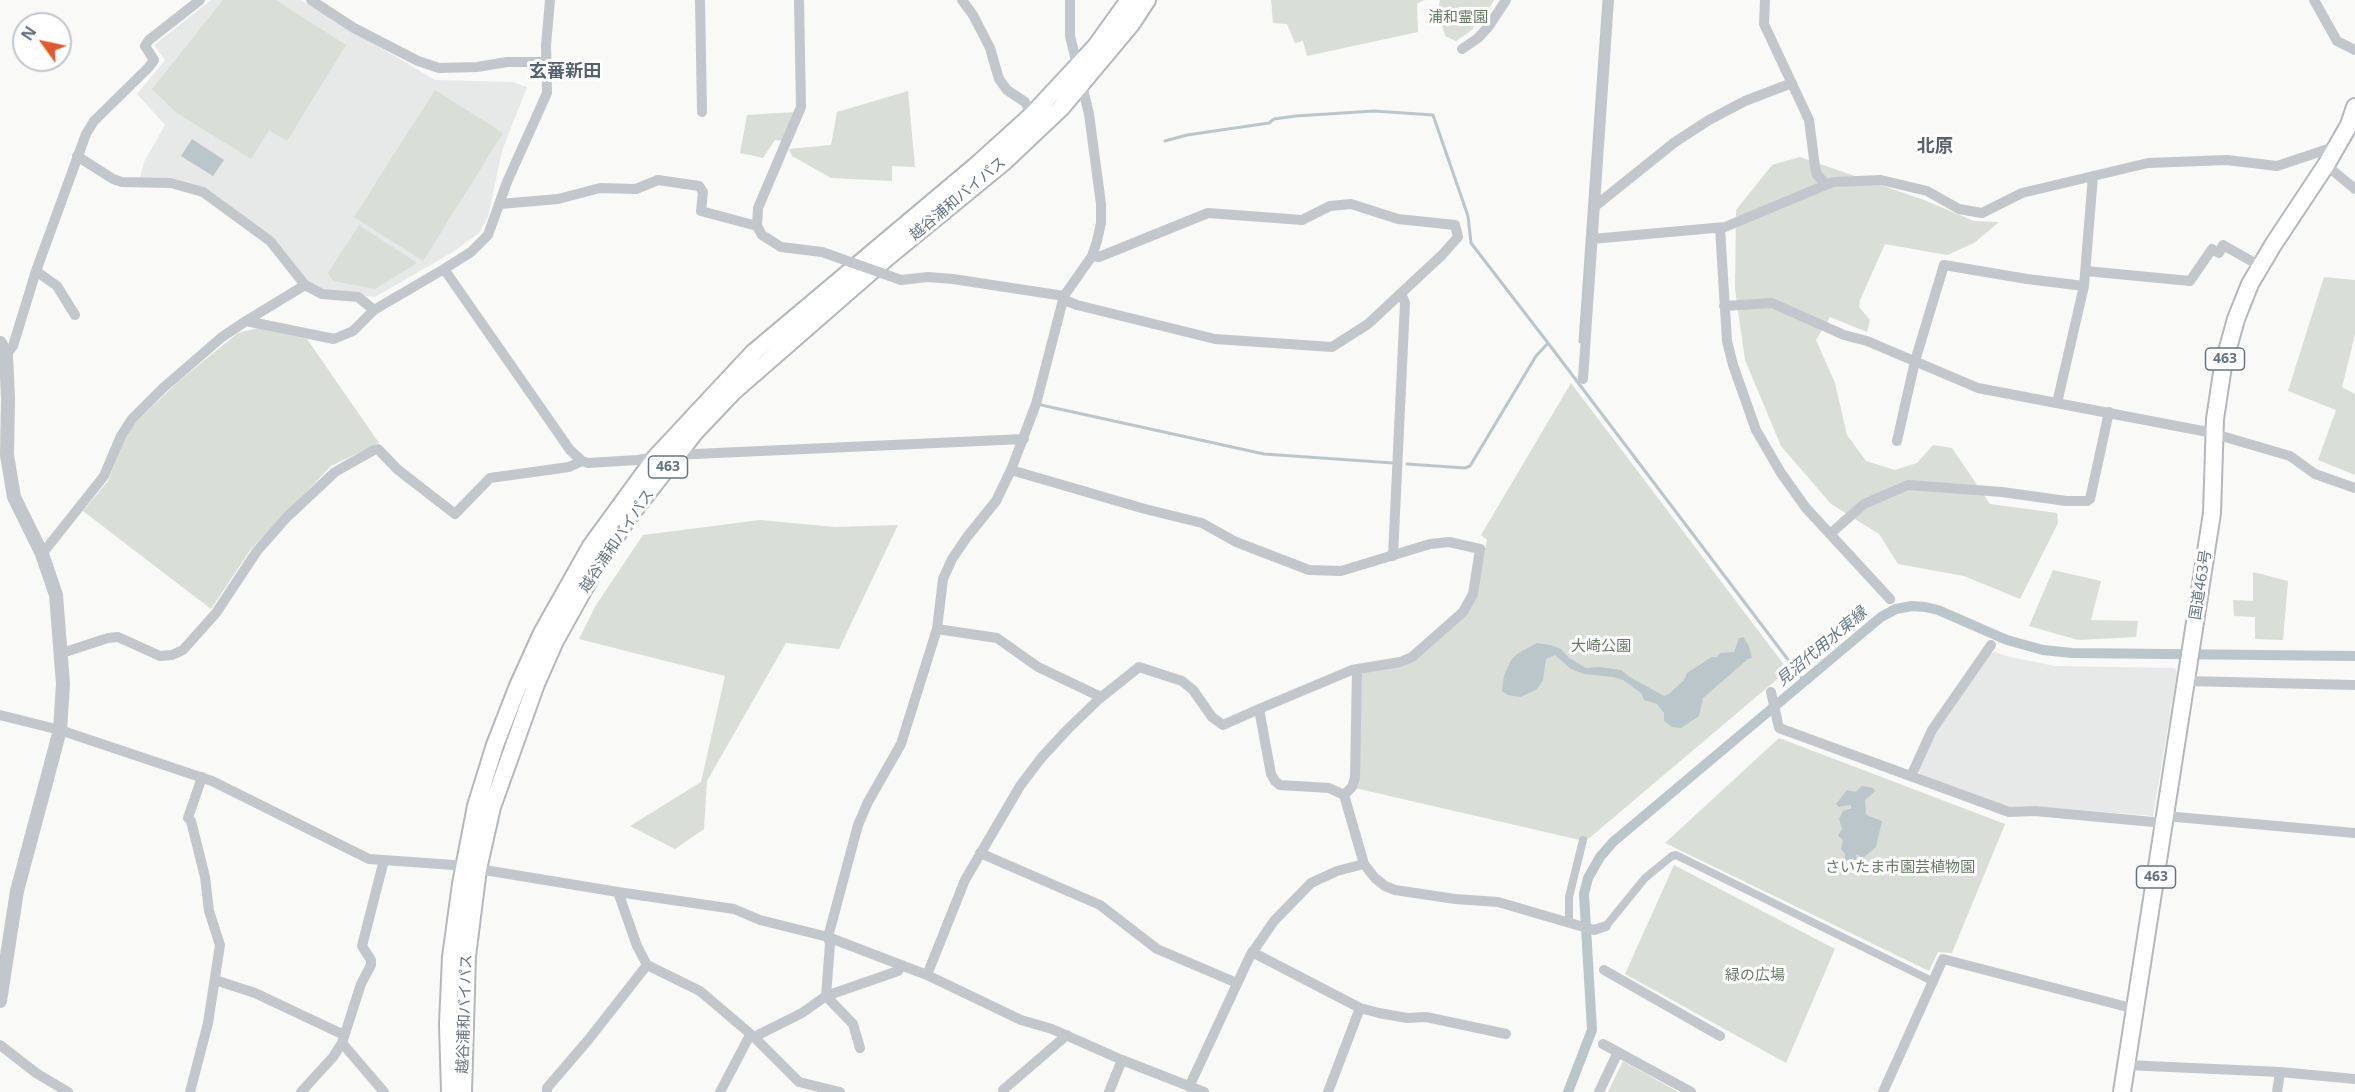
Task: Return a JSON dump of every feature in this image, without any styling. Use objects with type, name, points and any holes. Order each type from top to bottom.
[{"type":"highway","name":"越谷浦和バイパス","points":[[463,1092],[471,868],[476,806],[489,762],[518,686],[542,633],[591,546],[656,457],[753,352],[979,163],[1032,115],[1077,68],[1130,0]]},
{"type":"highway","name":"越谷浦和バイパス","points":[[450,1092],[448,1024],[451,957],[471,868],[512,747],[555,641],[595,569],[627,519],[695,432],[733,392],[889,256],[1005,161],[1061,108],[1132,23],[1147,0]]},
{"type":"highway","name":"国道463号","points":[[2122,1092],[2212,513],[2214,433],[2218,388],[2244,298],[2260,266],[2338,146],[2355,107]]},
{"type":"street","points":[[0,1001],[17,891],[60,730],[63,684],[56,595],[42,554],[14,497],[7,455],[8,398],[3,349],[13,346],[36,271],[86,134],[94,122],[154,60],[145,46],[148,40],[200,0]]},
{"type":"street","points":[[311,0],[354,28],[418,61],[439,68],[477,67],[507,62],[547,62]]},
{"type":"street","points":[[246,321],[334,339],[353,331],[374,310],[471,252],[488,236],[507,182],[547,93],[550,0]]},
{"type":"street","points":[[700,0],[702,112]]},
{"type":"street","points":[[799,0],[801,107],[758,208],[758,226],[762,235],[781,247],[822,252],[901,280],[928,277],[953,279],[1063,298],[1143,323],[1215,339],[1332,347],[1368,324],[1442,255],[1458,237],[1455,225],[1398,219],[1351,204],[1330,206],[1302,220],[1208,213],[1099,257],[1092,256]]},
{"type":"street","points":[[962,0],[973,15],[990,48],[999,79],[1007,90],[1024,102],[1032,115]]},
{"type":"street","points":[[860,1048],[853,1024],[826,996],[830,944],[828,938],[858,825],[868,802],[901,744],[937,628],[943,579],[952,559],[996,501],[1011,470],[1036,404],[1063,298],[1092,256],[1101,223],[1101,204],[1089,114],[1070,36],[1070,0]]},
{"type":"street","points":[[1462,49],[1484,32],[1506,0]]},
{"type":"street","points":[[1583,379],[1609,0]]},
{"type":"street","points":[[1765,0],[1764,24],[1812,131],[1817,175],[1826,184]]},
{"type":"street","points":[[2314,0],[2337,41],[2355,50]]},
{"type":"street","points":[[1594,207],[1675,142],[1709,120],[1745,101],[1792,83]]},
{"type":"street","points":[[1592,239],[1725,228],[1826,184],[1881,180],[1927,191],[1959,210],[1982,213],[2022,194],[2148,163],[2227,160],[2277,166],[2338,146]]},
{"type":"street","points":[[77,156],[113,179],[122,182],[171,183],[203,192],[270,241],[305,285],[322,294],[358,297],[374,310]]},
{"type":"street","points":[[2326,165],[2355,189]]},
{"type":"street","points":[[2057,403],[2084,286],[2093,176]]},
{"type":"street","points":[[500,204],[558,199],[600,188],[636,189],[658,180],[699,186],[703,192],[701,211],[758,226]]},
{"type":"street","points":[[1720,228],[1727,341],[1756,430],[1781,473],[1806,508],[1890,599]]},
{"type":"street","points":[[2086,271],[2190,281],[2212,249],[2219,253],[2223,245],[2260,266]]},
{"type":"street","points":[[1897,441],[1915,361],[1944,265],[2084,286]]},
{"type":"street","points":[[444,269],[570,450],[582,461],[588,463],[677,455],[1024,439]]},
{"type":"street","points":[[36,271],[57,286],[75,315]]},
{"type":"street","points":[[42,554],[104,476],[121,436],[132,419],[166,385],[222,337],[305,285]]},
{"type":"street","points":[[1393,556],[1405,303],[1401,293]]},
{"type":"street","points":[[1724,306],[1772,303],[1844,335],[1867,341],[1978,388],[2214,433],[2290,456],[2315,474],[2355,488]]},
{"type":"street","points":[[1830,534],[1864,504],[1908,485],[2086,501],[2090,499],[2109,412]]},
{"type":"street","points":[[62,653],[118,637],[160,656],[172,656],[183,650],[216,613],[257,551],[287,517],[335,472],[374,450],[378,449],[397,469],[455,514],[490,478],[569,467],[582,461]]},
{"type":"street","points":[[927,975],[965,880],[1020,786],[1042,757],[1101,697],[1139,667],[1182,681],[1193,690],[1212,717],[1222,725],[1357,669],[1400,662],[1412,657],[1462,612],[1473,594],[1480,549],[1449,542],[1430,544],[1341,571],[1309,570],[1236,542],[1202,523],[1011,470]]},
{"type":"street","points":[[937,628],[997,638],[1038,667],[1101,697]]},
{"type":"street","points":[[1911,776],[1932,730],[1991,645]]},
{"type":"street","points":[[1344,795],[1352,787],[1355,778],[1357,669]]},
{"type":"street","points":[[2186,681],[2355,685]]},
{"type":"street","points":[[1771,692],[1779,729],[2009,812],[2035,811],[2355,833]]},
{"type":"street","points":[[1259,709],[1271,774],[1275,781],[1280,785],[1329,788],[1344,795],[1364,864],[1385,886],[1395,890],[1455,899],[1498,902],[1571,921],[1594,930],[1606,926],[1645,878],[1676,855],[1932,981]]},
{"type":"street","points":[[0,715],[60,730],[202,777],[369,859],[471,868],[734,909],[760,920],[828,938],[927,975],[1021,1020],[1052,1029],[1122,1060],[1204,1092]]},
{"type":"street","points":[[190,1092],[208,1023],[220,945],[209,911],[205,877],[188,818],[202,777]]},
{"type":"street","points":[[1571,921],[1569,897],[1583,840]]},
{"type":"street","points":[[981,853],[1100,906],[1157,949],[1237,983]]},
{"type":"street","points":[[301,1092],[333,1057],[343,1039],[361,984],[370,965],[371,960],[362,946],[384,860]]},
{"type":"street","points":[[1190,1087],[1252,952],[1274,921],[1311,883],[1337,871],[1364,864]]},
{"type":"street","points":[[618,892],[637,946],[647,965],[700,991],[752,1036],[799,1082],[840,1092]]},
{"type":"street","points":[[1252,952],[1360,1008],[1407,1018],[1426,1017],[1506,1034]]},
{"type":"street","points":[[1883,1092],[1943,959],[2135,1009]]},
{"type":"street","points":[[547,1092],[547,1088],[590,1039],[647,965]]},
{"type":"street","points":[[720,1092],[752,1036],[802,1013],[826,996],[898,971],[902,965]]},
{"type":"street","points":[[1604,970],[1720,1036]]},
{"type":"street","points":[[214,980],[255,993],[343,1039],[384,1092]]},
{"type":"street","points":[[1328,1092],[1360,1008]]},
{"type":"street","points":[[1003,1090],[1066,1035]]},
{"type":"street","points":[[1603,1044],[1691,1092]]},
{"type":"street","points":[[0,1045],[36,1073],[69,1092]]},
{"type":"street","points":[[1599,1092],[1618,1052]]},
{"type":"street","points":[[1109,1092],[1122,1060]]},
{"type":"street","points":[[2126,1065],[2355,1078]]},
{"type":"street","points":[[2277,1092],[2280,1072]]},
{"type":"shaded area","points":[[211,0],[301,0],[435,80],[513,82],[527,87],[502,151],[488,217],[479,233],[453,252],[375,297],[318,290],[203,189],[171,178],[140,178],[144,162],[165,125],[137,94],[165,60],[154,45]]},
{"type":"shaded area","points":[[192,139],[224,160],[213,176],[181,156]]},
{"type":"shaded area","points":[[1743,637],[1749,646],[1752,658],[1703,698],[1699,716],[1681,728],[1672,727],[1664,721],[1664,713],[1657,704],[1644,700],[1641,693],[1623,680],[1584,674],[1571,669],[1555,655],[1546,659],[1543,680],[1536,690],[1520,697],[1508,695],[1502,691],[1504,676],[1511,660],[1537,643],[1561,649],[1569,658],[1586,668],[1621,670],[1664,696],[1684,680],[1687,673],[1712,657],[1717,657],[1720,653],[1734,652],[1739,638]]},
{"type":"shaded area","points":[[1995,652],[2055,666],[2175,668],[2177,672],[2153,816],[2032,806],[2011,808],[1921,775],[1918,769],[1937,728],[1990,654]]},
{"type":"shaded area","points":[[1862,786],[1873,788],[1875,791],[1865,800],[1866,815],[1882,821],[1876,847],[1863,858],[1856,854],[1857,863],[1844,864],[1845,854],[1841,849],[1843,840],[1838,836],[1842,829],[1839,819],[1843,811],[1852,808],[1850,805],[1839,807],[1836,804],[1847,790],[1855,792]]},
{"type":"green space","points":[[223,0],[276,0],[346,45],[287,141],[269,130],[251,159],[177,113],[152,89]]},
{"type":"green space","points":[[1271,0],[1424,0],[1417,4],[1418,32],[1307,56],[1303,41],[1295,43],[1287,24],[1273,23]]},
{"type":"green space","name":"浦和霊園","points":[[1440,0],[1494,0],[1486,13],[1481,12],[1472,30],[1456,41],[1445,36],[1438,10]]},
{"type":"green space","points":[[435,90],[503,133],[423,261],[354,217]]},
{"type":"green space","points":[[908,91],[915,167],[892,166],[892,181],[831,178],[792,156],[789,149],[831,145],[837,112]]},
{"type":"green space","points":[[795,112],[784,141],[775,140],[763,158],[740,153],[747,115]]},
{"type":"green space","points":[[1800,157],[1924,200],[1974,221],[1999,222],[1974,243],[1947,255],[1885,244],[1860,300],[1859,307],[1870,320],[1867,332],[1830,317],[1816,340],[1835,383],[1847,435],[1866,461],[1895,470],[1917,463],[1933,445],[1952,448],[1990,504],[2057,513],[2058,523],[2020,599],[1964,576],[1898,564],[1879,534],[1831,504],[1781,446],[1745,360],[1735,289],[1736,210],[1772,165]]},
{"type":"green space","points":[[359,225],[417,263],[375,289],[333,281],[328,273]]},
{"type":"green space","points":[[2324,277],[2355,280],[2355,335],[2342,387],[2355,394],[2355,475],[2318,460],[2336,410],[2288,391]]},
{"type":"green space","points":[[258,328],[307,339],[379,443],[331,466],[251,549],[211,609],[83,511],[108,481],[124,441],[134,424],[179,381],[238,333]]},
{"type":"green space","name":"大崎公園","points":[[1571,383],[1788,670],[1587,840],[1355,788],[1359,678],[1364,672],[1402,665],[1475,595],[1487,540],[1481,535]]},
{"type":"green space","points":[[760,520],[835,527],[898,525],[839,649],[786,643],[707,781],[704,829],[675,849],[630,826],[701,782],[725,676],[579,639],[596,605],[643,535]]},
{"type":"green space","points":[[2053,570],[2101,581],[2091,620],[2138,621],[2136,637],[2078,640],[2029,626]]},
{"type":"green space","points":[[2253,572],[2288,581],[2283,640],[2255,639],[2255,617],[2234,616],[2233,600],[2253,601]]},
{"type":"green space","name":"さいたま市園芸植物園","points":[[1779,738],[2005,824],[1952,953],[1938,952],[1929,971],[1665,843]]},
{"type":"green space","name":"緑の広場","points":[[1674,865],[1835,949],[1786,1063],[1625,974]]},
{"type":"green space","points":[[1623,1061],[1678,1092],[1608,1092]]},
{"type":"waterway","points":[[1580,342],[1604,0]]},
{"type":"waterway","points":[[1165,141],[1187,135],[1269,123],[1274,119],[1296,116],[1374,111],[1433,115],[1468,216],[1471,243],[1548,343]]},
{"type":"waterway","points":[[1407,464],[1465,468],[1470,466],[1536,356],[1548,343],[1789,661]]},
{"type":"waterway","points":[[1041,405],[1264,454],[1393,463]]},
{"type":"waterway","name":"見沼代用水東縁","points":[[1568,1092],[1592,1030],[1584,894],[1588,878],[1600,857],[1613,842],[1881,617],[1896,609],[1912,606],[1925,607],[1938,610],[2007,640],[2043,650],[2072,653],[2355,656]]},
{"type":"waterway","name":"見沼代用水東縁","points":[[1801,677],[1804,682]]},
{"type":"district","name":"玄蕃新田","points":[[565,72]]},
{"type":"district","name":"北原","points":[[1935,147]]}]
